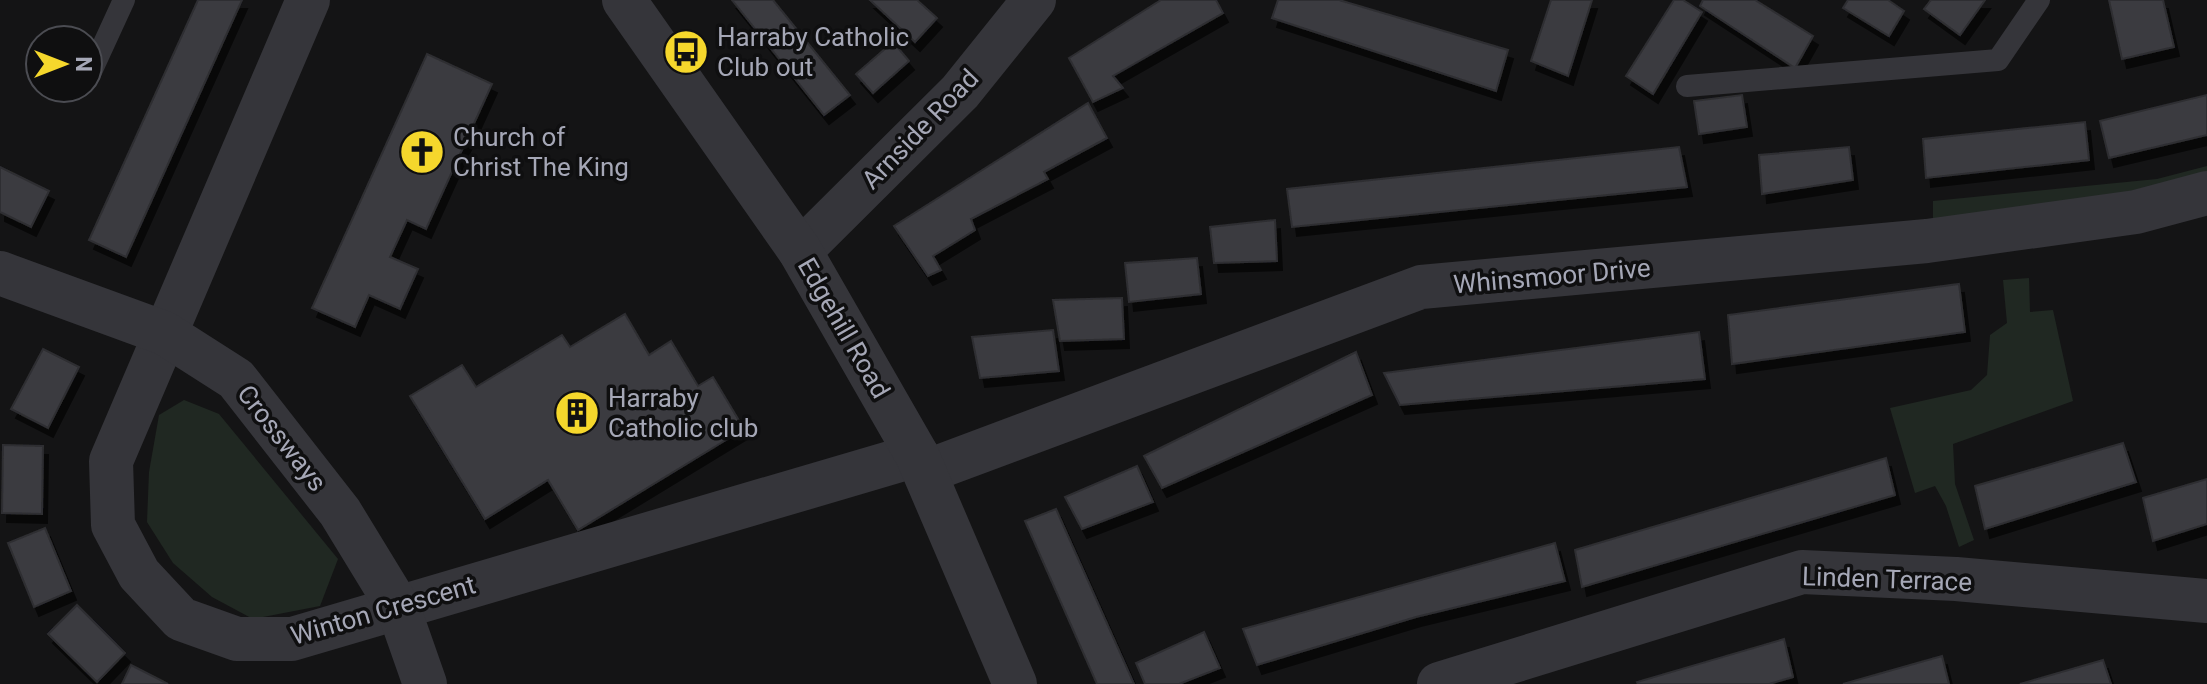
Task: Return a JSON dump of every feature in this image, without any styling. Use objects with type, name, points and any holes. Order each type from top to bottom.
[{"type":"street","name":"Winton Crescent","points":[[308,0],[111,461],[113,525],[139,574],[181,619],[237,639],[292,639],[921,463]]},
{"type":"street","name":"Edgehill Road","points":[[624,0],[800,251],[921,463],[1015,684]]},
{"type":"street","name":"Arnside Road","points":[[800,251],[960,92],[1034,0]]},
{"type":"street","name":"Whinsmoor Drive","points":[[921,463],[1421,287],[1927,241],[2136,212],[2207,193]]},
{"type":"street","name":"Crossways","points":[[0,273],[164,333],[236,379],[340,512],[398,607],[425,684]]},
{"type":"street","name":"Linden Terrace","points":[[1439,684],[1802,572],[1956,579],[2207,601]]},
{"type":"lane","points":[[104,44],[124,0]]},
{"type":"lane","points":[[1687,86],[1998,60],[2039,0]]},
{"type":"shaded area","points":[[2207,166],[2207,182],[1933,219],[1933,201],[2157,179]]},
{"type":"shaded area","points":[[2029,278],[2030,312],[2053,310],[2073,401],[1953,444],[1955,484],[1974,540],[1959,547],[1946,506],[1935,486],[1915,493],[1890,408],[1971,390],[1987,375],[1990,335],[2007,323],[2003,280]]},
{"type":"shaded area","points":[[184,400],[219,414],[338,559],[320,606],[253,619],[212,597],[173,563],[147,522],[149,472],[159,415]]},
{"type":"building","points":[[198,0],[242,0],[126,257],[89,240]]},
{"type":"building","points":[[732,0],[773,0],[850,95],[824,115]]},
{"type":"building","points":[[870,0],[917,0],[937,18],[915,42]]},
{"type":"building","points":[[1161,0],[1216,0],[1223,13],[1113,76],[1123,88],[1093,102],[1069,58]]},
{"type":"building","points":[[1278,0],[1339,0],[1508,50],[1496,91],[1272,18]]},
{"type":"building","points":[[1551,0],[1592,0],[1568,76],[1531,61]]},
{"type":"building","points":[[1674,0],[1683,0],[1702,12],[1653,94],[1626,76]]},
{"type":"building","points":[[1703,0],[1755,0],[1813,36],[1795,68],[1700,6]]},
{"type":"building","points":[[1848,0],[1888,0],[1904,11],[1889,36],[1843,8]]},
{"type":"building","points":[[1931,0],[1985,0],[1960,35],[1924,9]]},
{"type":"building","points":[[2109,0],[2163,0],[2174,47],[2122,59]]},
{"type":"building","points":[[893,42],[909,61],[873,93],[856,74]]},
{"type":"building","name":"Church of Christ The King","points":[[427,54],[492,84],[426,229],[407,220],[390,257],[418,269],[400,309],[369,295],[355,327],[312,308]]},
{"type":"building","points":[[1742,95],[1747,127],[1699,134],[1694,101]]},
{"type":"building","points":[[2207,95],[2207,135],[2109,158],[2100,121]]},
{"type":"building","points":[[1088,103],[1107,138],[1044,172],[1048,179],[971,219],[975,230],[933,256],[941,270],[928,276],[894,226]]},
{"type":"building","points":[[2085,122],[2089,160],[1926,178],[1923,139]]},
{"type":"building","points":[[1679,147],[1687,187],[1292,227],[1287,189]]},
{"type":"building","points":[[1849,147],[1853,180],[1762,194],[1759,155]]},
{"type":"building","points":[[0,167],[49,191],[31,227],[0,212]]},
{"type":"building","points":[[1275,220],[1277,261],[1214,263],[1210,227]]},
{"type":"building","points":[[1197,258],[1201,294],[1129,302],[1125,263]]},
{"type":"building","points":[[1959,284],[1965,332],[1732,364],[1728,315]]},
{"type":"building","points":[[1122,298],[1124,339],[1060,341],[1053,300]]},
{"type":"building","name":"Harraby Catholic club","points":[[625,314],[649,355],[671,341],[698,386],[713,377],[744,429],[578,530],[548,480],[485,519],[410,396],[462,365],[476,387],[562,335],[570,347]]},
{"type":"building","points":[[1053,330],[1059,371],[980,378],[972,337]]},
{"type":"building","points":[[1699,332],[1705,379],[1400,405],[1384,373]]},
{"type":"building","points":[[43,349],[79,367],[48,428],[11,409]]},
{"type":"building","points":[[1356,352],[1372,395],[1162,488],[1144,456]]},
{"type":"building","points":[[2123,443],[2136,482],[1985,529],[1975,486]]},
{"type":"building","points":[[3,445],[43,446],[42,514],[2,513]]},
{"type":"building","points":[[1886,458],[1895,495],[1582,587],[1575,550]]},
{"type":"building","points":[[1137,466],[1153,502],[1082,529],[1065,497]]},
{"type":"building","points":[[2207,479],[2207,524],[2153,541],[2143,498]]},
{"type":"building","points":[[1056,509],[1134,684],[1097,684],[1025,521]]},
{"type":"building","points":[[45,528],[71,591],[34,607],[8,543]]},
{"type":"building","points":[[1555,543],[1565,581],[1416,617],[1257,665],[1243,629]]},
{"type":"building","points":[[77,605],[125,653],[97,682],[48,634]]},
{"type":"building","points":[[1204,632],[1220,668],[1179,684],[1145,684],[1136,663]]},
{"type":"building","points":[[1784,639],[1793,677],[1769,684],[1637,682]]},
{"type":"building","points":[[1942,656],[1949,684],[1843,684]]},
{"type":"building","points":[[2103,660],[2111,684],[2020,684]]},
{"type":"building","points":[[131,665],[168,684],[122,684]]},
{"type":"place","name":"Harraby Catholic Club out","points":[[686,52]]},
{"type":"place","name":"Church of Christ The King","points":[[422,152]]},
{"type":"place","name":"Harraby Catholic club","points":[[577,413]]}]
